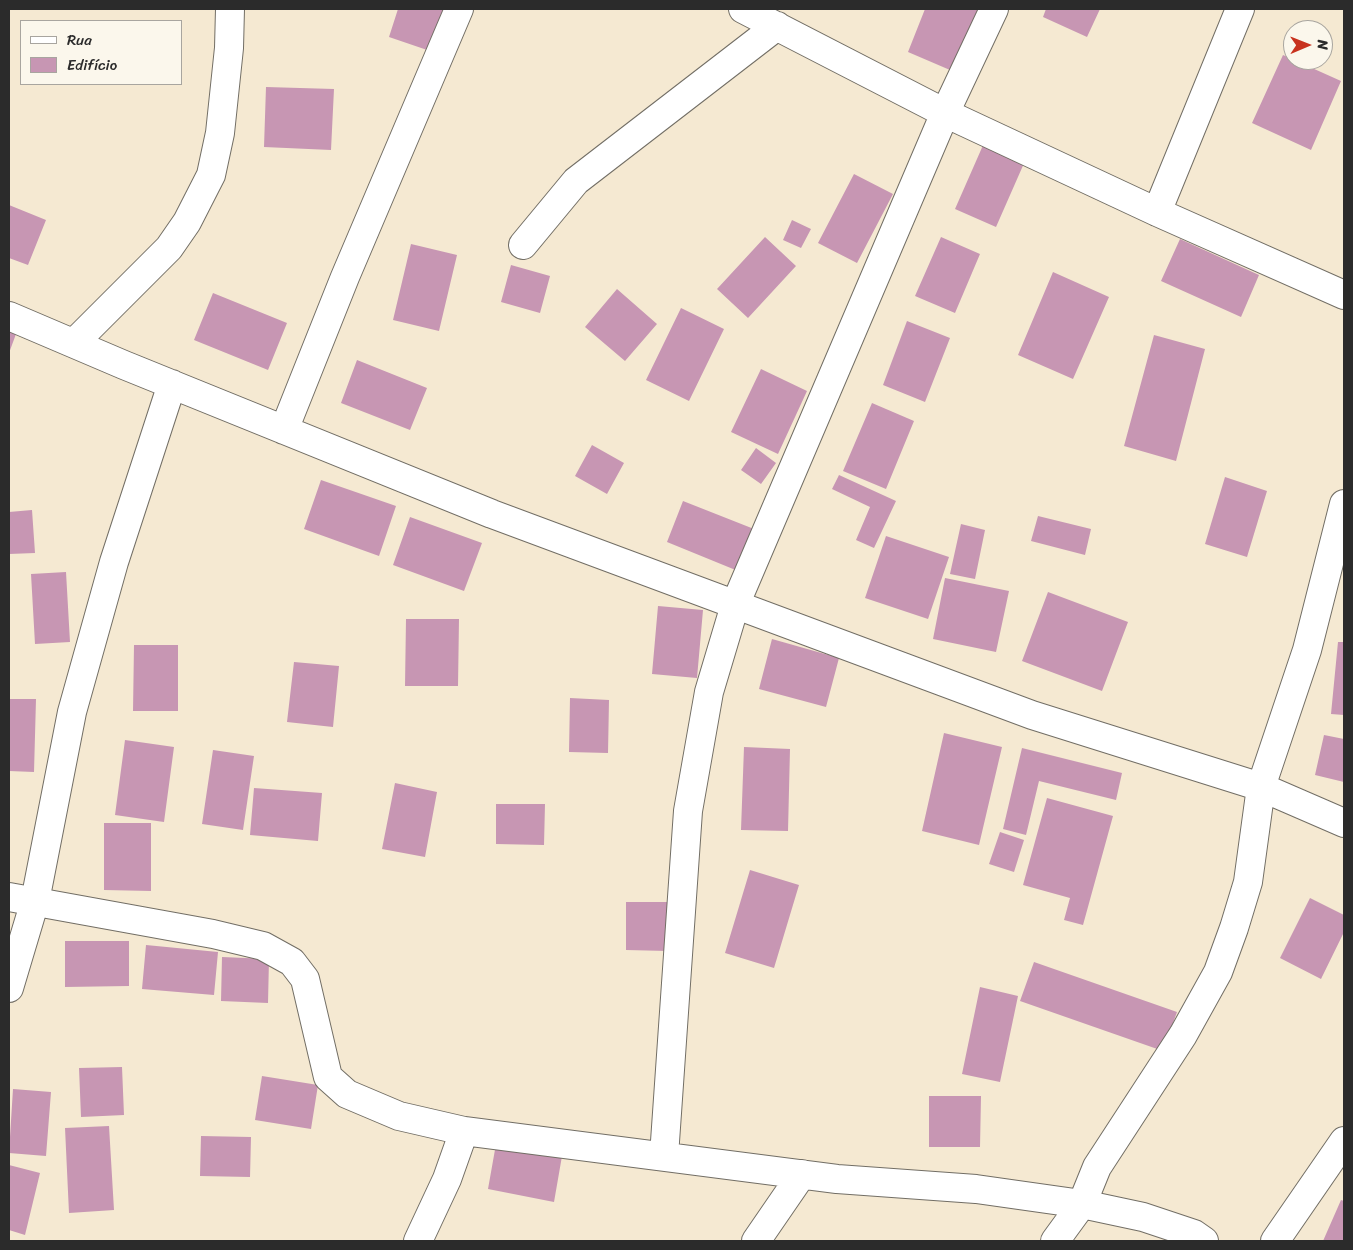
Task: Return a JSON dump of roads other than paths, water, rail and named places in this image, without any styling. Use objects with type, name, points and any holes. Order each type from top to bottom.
[{"type":"street","points":[[74,343],[169,248],[187,222],[211,175],[220,133],[229,48],[230,9]]},
{"type":"street","points":[[284,430],[379,195],[459,9]]},
{"type":"street","points":[[743,9],[945,113],[1157,212],[1344,295]]},
{"type":"street","points":[[664,1156],[688,811],[709,692],[735,604],[945,113],[994,9]]},
{"type":"street","points":[[1157,212],[1240,9]]},
{"type":"street","points":[[523,245],[576,181],[777,26]]},
{"type":"street","points":[[9,316],[492,514],[1032,715],[1261,787],[1344,823]]},
{"type":"street","points":[[9,988],[22,899],[72,712],[114,562],[172,384]]},
{"type":"street","points":[[1055,1241],[1082,1204],[1097,1167],[1183,1035],[1218,972],[1248,882],[1261,787],[1307,650],[1344,504]]},
{"type":"street","points":[[22,899],[213,934],[263,946],[292,962],[305,979],[328,1078],[347,1094],[399,1116],[464,1131],[802,1174],[976,1189],[1082,1204],[1143,1217],[1194,1234],[1204,1241]]},
{"type":"street","points":[[418,1241],[447,1179],[464,1131]]},
{"type":"street","points":[[1275,1241],[1344,1141]]},
{"type":"street","points":[[756,1241],[802,1174]]}]
